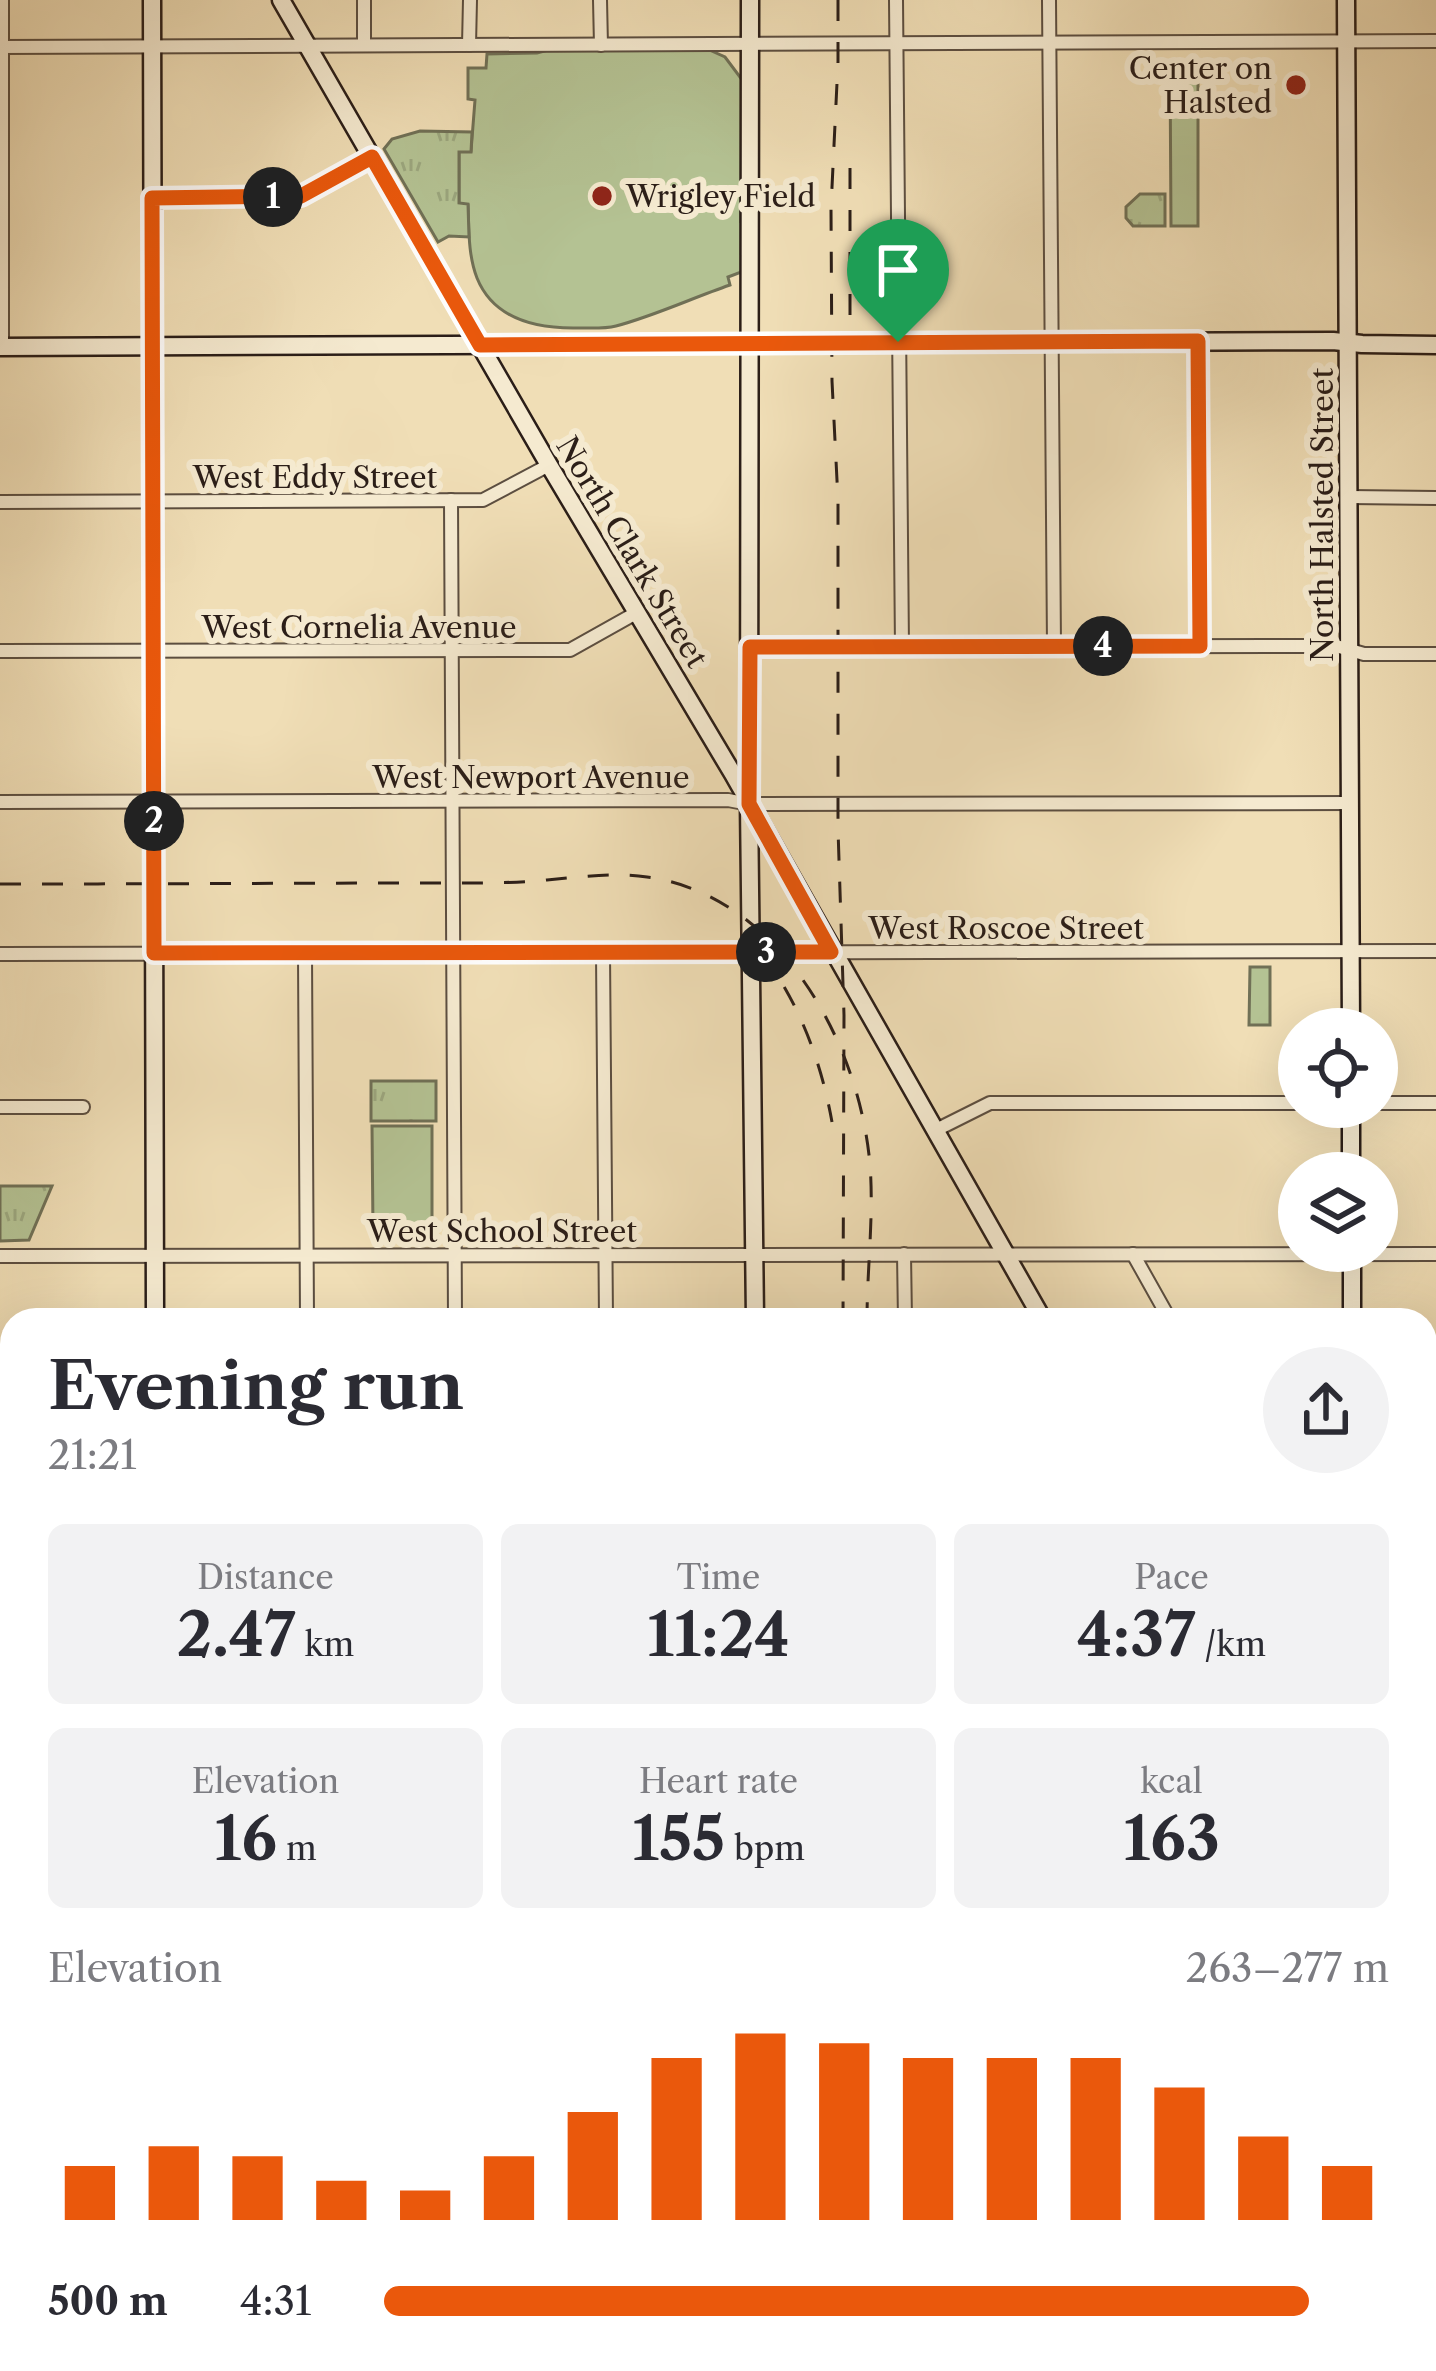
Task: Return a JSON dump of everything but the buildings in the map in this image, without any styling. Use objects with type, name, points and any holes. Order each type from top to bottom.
[{"type":"street","points":[[2,0],[1,347],[1198,341],[1436,345]]},
{"type":"street","points":[[152,0],[155,1308]]},
{"type":"street","name":"North Clark Street","points":[[281,0],[1036,1308]]},
{"type":"street","points":[[364,0],[364,45]]},
{"type":"street","points":[[470,0],[470,45]]},
{"type":"street","points":[[600,0],[601,45]]},
{"type":"street","points":[[750,0],[749,804],[755,1308]]},
{"type":"street","points":[[896,0],[902,647]]},
{"type":"street","points":[[1049,0],[1054,646]]},
{"type":"street","name":"North Halsted Street","points":[[1346,0],[1351,1008]]},
{"type":"street","points":[[1,47],[1436,41]]},
{"type":"street","points":[[152,198],[301,196],[372,157]]},
{"type":"street","points":[[1198,341],[1200,646]]},
{"type":"street","name":"West Eddy Street","points":[[0,502],[484,500],[549,465]]},
{"type":"street","points":[[1349,497],[1436,498]]},
{"type":"street","points":[[452,500],[455,1308]]},
{"type":"street","name":"West Cornelia Avenue","points":[[0,652],[570,650],[636,613]]},
{"type":"street","points":[[750,647],[1336,646],[1364,654],[1436,654]]},
{"type":"street","name":"West Newport Avenue","points":[[0,802],[1350,803]]},
{"type":"street","name":"West Roscoe Street","points":[[0,954],[1436,951]]},
{"type":"street","points":[[603,952],[606,1308]]},
{"type":"street","points":[[305,953],[307,1308]]},
{"type":"street","points":[[934,1130],[991,1103],[1278,1103]]},
{"type":"street","points":[[1398,1103],[1436,1103]]},
{"type":"street","points":[[0,1107],[83,1107]]},
{"type":"street","name":"West School Street","points":[[0,1256],[1278,1253]]},
{"type":"street","name":"West School Street","points":[[1398,1253],[1436,1254]]},
{"type":"street","points":[[904,1254],[905,1308]]},
{"type":"street","points":[[1133,1254],[1163,1308]]},
{"type":"street","points":[[1352,1272],[1352,1308]]},
{"type":"green space","name":"Wrigley Field","points":[[705,48],[725,57],[743,81],[744,271],[728,277],[730,285],[607,328],[534,324],[494,304],[474,269],[468,205],[459,204],[459,151],[471,151],[475,100],[468,99],[468,68],[486,68],[487,54]]},
{"type":"green space","points":[[1170,62],[1198,62],[1198,226],[1171,226]]},
{"type":"green space","points":[[420,131],[472,132],[471,152],[459,152],[459,203],[468,204],[469,237],[449,236],[438,242],[384,149],[392,139]]},
{"type":"green space","points":[[1140,194],[1165,194],[1165,226],[1133,226],[1126,218],[1126,207]]},
{"type":"green space","points":[[1250,967],[1270,967],[1270,1025],[1249,1025]]},
{"type":"green space","points":[[371,1081],[436,1081],[436,1121],[371,1121]]},
{"type":"green space","points":[[372,1126],[432,1126],[432,1229],[373,1229]]},
{"type":"green space","points":[[0,1186],[52,1186],[29,1240],[0,1241]]},
{"type":"railway","points":[[838,0],[831,208],[844,1015],[843,1308]]},
{"type":"railway","points":[[850,168],[850,342]]},
{"type":"railway","points":[[0,884],[490,883],[622,875],[694,890],[737,913],[773,944],[805,982],[850,1071],[870,1165],[867,1308]]},
{"type":"railway","points":[[761,952],[807,1033],[832,1122]]},
{"type":"place","name":"Center on Halsted","points":[[1296,85]]},
{"type":"place","name":"Wrigley Field","points":[[602,196]]},
{"type":"route","points":[[372,157],[480,345],[898,342],[1198,341],[1200,646],[750,647],[749,804],[831,952],[154,953],[152,198],[301,196],[372,157]]}]
